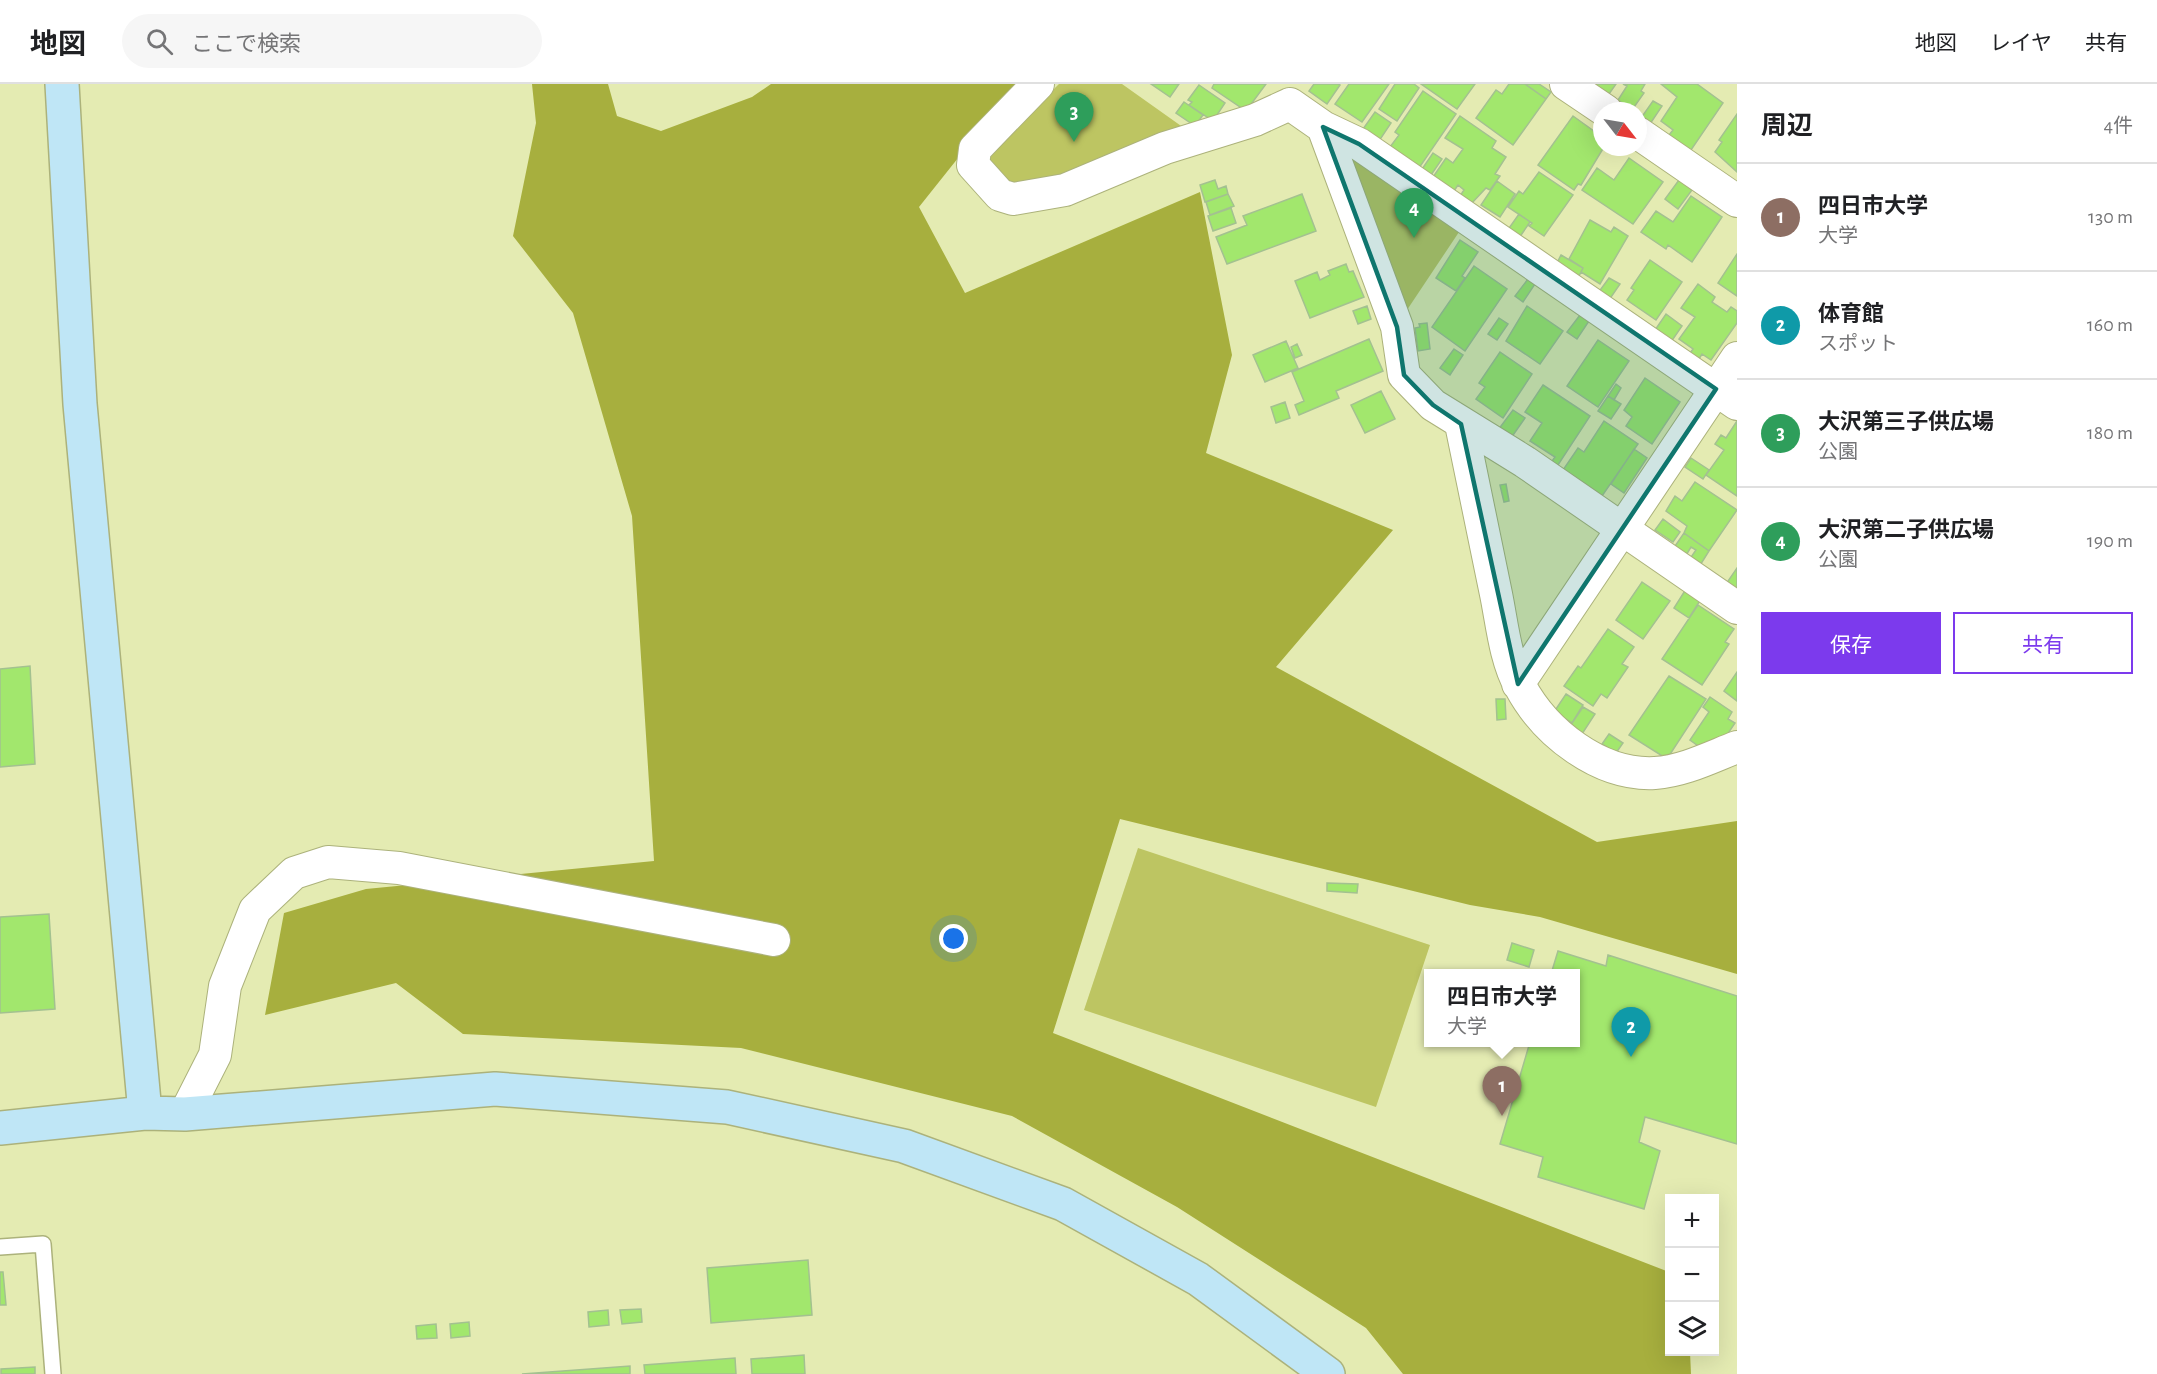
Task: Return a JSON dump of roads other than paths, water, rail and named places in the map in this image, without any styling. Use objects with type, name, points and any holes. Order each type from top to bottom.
[{"type":"street","points":[[62,84],[80,404],[145,1113]]},
{"type":"street","points":[[1038,84],[975,149],[973,165],[1000,195],[1013,200],[1065,190],[1165,148],[1256,120],[1291,94],[1323,127],[1359,144],[1726,397]]},
{"type":"street","points":[[1566,84],[1593,103]]},
{"type":"street","points":[[1323,127],[1397,327],[1404,375],[1433,405],[1525,462],[1737,609]]},
{"type":"street","points":[[1647,139],[1737,201]]},
{"type":"street","points":[[1518,684],[1621,529],[1726,397],[1737,358]]},
{"type":"street","points":[[1461,424],[1505,639],[1518,684],[1530,704],[1564,738],[1586,755],[1629,773],[1679,770],[1737,747]]},
{"type":"street","points":[[185,1113],[215,1055],[225,986],[255,910],[294,873],[328,862],[399,868],[774,940]]},
{"type":"street","points":[[0,1128],[145,1113],[185,1113],[495,1089],[727,1107],[893,1144],[1062,1204],[1198,1279],[1328,1374]]},
{"type":"lane","points":[[0,1247],[43,1244],[53,1374]]},
{"type":"place","name":"大沢第三子供広場","points":[[1074,142]]},
{"type":"place","name":"大沢第二子供広場","points":[[1414,238]]},
{"type":"place","name":"体育館","points":[[1631,1057]]},
{"type":"place","name":"四日市大学","points":[[1502,1116]]}]
